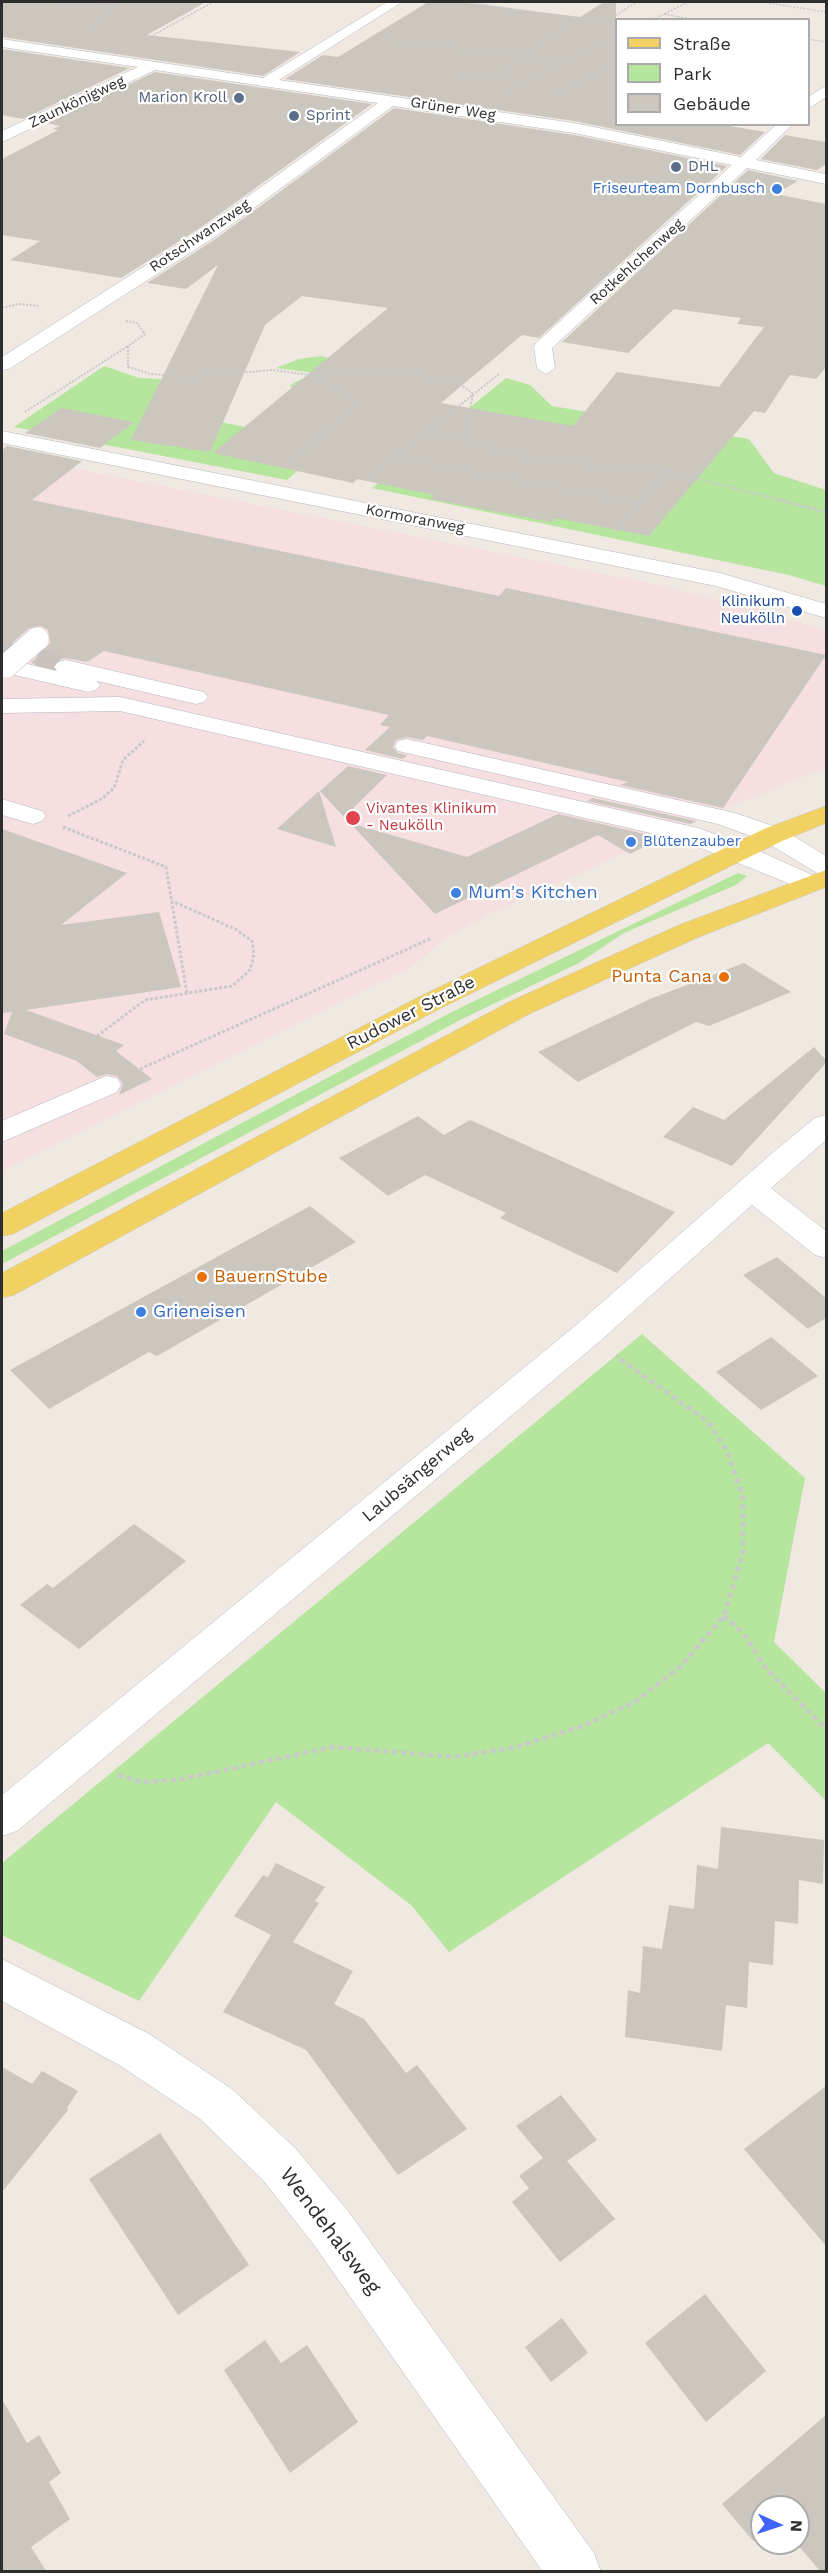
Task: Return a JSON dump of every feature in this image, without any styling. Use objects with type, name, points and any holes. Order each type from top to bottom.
[{"type":"main road","name":"Rudower Straße","points":[[2,1226],[429,1003],[773,835],[826,814]]},
{"type":"main road","points":[[2,1287],[519,1008],[688,932],[821,877]]},
{"type":"street","points":[[266,82],[395,2]]},
{"type":"street","name":"Grüner Weg","points":[[2,43],[393,99],[574,128],[826,178]]},
{"type":"street","name":"Grüner Weg","points":[[2,50],[76,55]]},
{"type":"street","name":"Zaunkönigweg","points":[[2,137],[152,66]]},
{"type":"street","points":[[810,103],[826,90]]},
{"type":"street","name":"Rotschwanzweg","points":[[2,365],[207,234],[393,99]]},
{"type":"street","points":[[746,162],[784,126]]},
{"type":"street","name":"Rotkehlchenweg","points":[[546,368],[543,347],[746,162]]},
{"type":"street","name":"Kormoranweg","points":[[2,437],[720,580],[826,611]]},
{"type":"street","points":[[4,665],[37,639]]},
{"type":"street","points":[[4,665],[275,728],[355,734],[726,818],[773,835],[821,877]]},
{"type":"street","points":[[66,667],[216,702]]},
{"type":"street","points":[[2,698],[30,705]]},
{"type":"street","points":[[2,706],[120,704],[669,829],[821,877]]},
{"type":"street","points":[[2,807],[43,820]]},
{"type":"street","points":[[2,1132],[106,1085]]},
{"type":"street","name":"Laubsängerweg","points":[[2,1819],[587,1334],[751,1188],[826,1125]]},
{"type":"street","points":[[751,1188],[826,1246]]},
{"type":"street","name":"Wendehalsweg","points":[[2,1980],[135,2050],[216,2104],[279,2163],[331,2228],[575,2571]]},
{"type":"path","points":[[45,2],[116,7]]},
{"type":"path","points":[[81,35],[122,2]]},
{"type":"path","points":[[148,39],[213,2]]},
{"type":"path","points":[[465,2],[615,24]]},
{"type":"path","points":[[502,6],[510,2]]},
{"type":"path","points":[[605,22],[637,2]]},
{"type":"path","points":[[656,18],[688,2]]},
{"type":"path","points":[[762,2],[826,12]]},
{"type":"path","points":[[664,14],[684,18]]},
{"type":"path","points":[[488,82],[577,19]]},
{"type":"path","points":[[498,94],[615,37]]},
{"type":"path","points":[[387,39],[566,60]]},
{"type":"path","points":[[810,39],[826,42]]},
{"type":"path","points":[[609,40],[615,41]]},
{"type":"path","points":[[547,100],[615,66]]},
{"type":"path","points":[[446,82],[454,83],[465,75],[524,81]]},
{"type":"path","points":[[22,414],[145,334],[137,323],[117,319]]},
{"type":"path","points":[[128,346],[128,367],[151,375],[188,377],[273,370],[317,376],[364,372],[407,373],[457,381],[473,394]]},
{"type":"path","points":[[357,487],[499,374]]},
{"type":"path","points":[[279,471],[358,403],[317,376]]},
{"type":"path","points":[[464,440],[473,394]]},
{"type":"path","points":[[426,431],[540,460],[667,471],[826,512]]},
{"type":"path","points":[[393,457],[639,503]]},
{"type":"path","points":[[610,536],[667,471]]},
{"type":"path","points":[[43,820],[103,798],[119,778],[123,760],[134,748],[146,740]]},
{"type":"path","points":[[43,820],[166,867],[187,993]]},
{"type":"path","points":[[93,1039],[145,1000],[232,986],[250,970],[254,954],[252,941],[235,929],[172,902]]},
{"type":"path","points":[[140,1069],[432,938]]},
{"type":"path","points":[[113,1774],[141,1782],[177,1780],[333,1747],[454,1757],[512,1748],[580,1727],[635,1702],[682,1665],[724,1616],[743,1551],[743,1497],[726,1449],[707,1421],[606,1349]]},
{"type":"path","points":[[724,1616],[743,1633],[767,1670],[826,1729]]},
{"type":"shaded area","name":"Vivantes Klinikum - Neukölln","points":[[2,454],[654,584],[757,609],[826,631],[826,767],[680,828],[485,916],[444,939],[410,968],[2,1171]]},
{"type":"green space","points":[[322,356],[361,371],[323,374],[276,368],[299,359]]},
{"type":"green space","points":[[104,366],[139,378],[196,381],[204,419],[277,433],[327,398],[289,386],[301,379],[371,386],[402,379],[287,480],[14,427]]},
{"type":"green space","points":[[506,378],[530,385],[552,406],[749,439],[774,473],[826,490],[826,586],[789,575],[372,488]]},
{"type":"green space","points":[[738,873],[747,876],[736,885],[624,933],[579,963],[464,1018],[2,1264],[2,1251],[238,1125],[454,1011]]},
{"type":"green space","points":[[642,1334],[805,1478],[774,1642],[826,1693],[826,1801],[768,1743],[449,1952],[411,1905],[276,1802],[139,2001],[2,1935],[2,1863]]},
{"type":"building","points":[[2,2],[206,2],[147,35],[300,52],[263,76],[2,37]]},
{"type":"building","points":[[428,2],[460,2],[580,17],[604,2],[616,2],[615,126],[730,126],[765,132],[740,155],[574,121],[285,79],[323,55],[338,57]]},
{"type":"building","points":[[2,49],[130,68],[23,119],[2,115]]},
{"type":"building","points":[[155,72],[372,104],[200,228],[121,278],[10,260],[40,241],[2,235],[2,159],[58,130],[53,129],[60,126],[47,123]]},
{"type":"building","points":[[394,108],[574,135],[727,166],[539,338],[522,335],[441,403],[573,426],[617,372],[719,387],[764,327],[737,324],[741,318],[674,309],[628,353],[562,342],[748,170],[798,181],[775,194],[826,204],[826,367],[816,379],[790,375],[765,413],[754,411],[649,536],[555,518],[551,522],[430,499],[434,495],[357,479],[353,483],[213,453],[388,308],[302,296],[265,325],[210,452],[131,440],[218,265],[186,289],[147,283],[214,240]]},
{"type":"building","points":[[785,135],[826,142],[826,164],[817,170],[761,159]]},
{"type":"building","points":[[61,408],[134,422],[100,448],[25,433]]},
{"type":"building","points":[[7,446],[82,461],[32,500],[499,596],[506,588],[826,655],[723,808],[620,785],[628,782],[427,736],[423,740],[407,737],[396,740],[393,747],[398,753],[407,755],[403,759],[365,750],[390,727],[380,725],[389,715],[104,651],[87,662],[65,658],[56,661],[52,667],[31,663],[50,643],[48,630],[41,626],[28,629],[2,652],[2,450]]},
{"type":"building","points":[[348,766],[387,775],[344,817],[320,791]]},
{"type":"building","points":[[319,791],[336,847],[277,829]]},
{"type":"building","points":[[593,798],[696,821],[691,824],[587,801]]},
{"type":"building","points":[[558,814],[662,838],[630,854],[598,835],[435,914],[350,823],[467,857]]},
{"type":"building","points":[[2,829],[127,873],[61,925],[159,912],[181,987],[26,1010],[124,1045],[116,1051],[152,1079],[119,1095],[123,1084],[117,1076],[106,1074],[97,1077],[77,1061],[4,1034],[12,1012],[2,1013]]},
{"type":"building","points":[[744,963],[791,992],[709,1026],[696,1022],[578,1082],[538,1052],[650,999]]},
{"type":"building","points":[[814,1047],[826,1063],[732,1166],[663,1137],[693,1107],[724,1120]]},
{"type":"building","points":[[418,1116],[444,1135],[470,1120],[675,1212],[617,1273],[500,1218],[506,1213],[425,1175],[388,1196],[339,1158]]},
{"type":"building","points":[[310,1206],[356,1242],[157,1356],[149,1352],[49,1409],[10,1370]]},
{"type":"building","points":[[777,1257],[826,1298],[826,1318],[808,1329],[743,1275]]},
{"type":"building","points":[[771,1337],[818,1376],[761,1410],[716,1372]]},
{"type":"building","points":[[134,1524],[186,1561],[79,1649],[20,1605],[47,1584],[53,1588]]},
{"type":"building","points":[[721,1827],[824,1840],[823,1884],[799,1880],[798,1924],[775,1921],[773,1965],[749,1962],[747,2008],[726,2005],[722,2051],[625,2037],[628,1990],[640,1993],[643,1946],[662,1949],[669,1905],[694,1909],[697,1865],[718,1869]]},
{"type":"building","points":[[276,1863],[325,1887],[315,1901],[319,1903],[293,1942],[353,1971],[334,2004],[364,2019],[406,2073],[417,2065],[467,2129],[398,2175],[306,2050],[223,2012],[271,1935],[234,1916],[263,1875],[268,1877]]},
{"type":"building","points":[[2,2067],[32,2084],[42,2071],[78,2091],[67,2108],[68,2110],[2,2192]]},
{"type":"building","points":[[826,2086],[826,2246],[744,2149]]},
{"type":"building","points":[[561,2095],[597,2140],[567,2161],[615,2219],[560,2262],[512,2202],[529,2188],[519,2176],[543,2158],[516,2126]]},
{"type":"building","points":[[160,2133],[249,2265],[178,2315],[89,2179]]},
{"type":"building","points":[[705,2294],[766,2371],[706,2422],[645,2343]]},
{"type":"building","points":[[562,2318],[588,2353],[551,2382],[525,2347]]},
{"type":"building","points":[[265,2340],[281,2363],[307,2345],[358,2422],[290,2473],[224,2370]]},
{"type":"building","points":[[2,2399],[27,2443],[39,2435],[61,2473],[49,2482],[70,2519],[31,2547],[46,2571],[2,2571]]},
{"type":"building","points":[[826,2415],[826,2571],[820,2571],[806,2555],[810,2555],[810,2495],[750,2495],[750,2537],[722,2504]]},
{"type":"tunnel","points":[[2,653],[66,667]]},
{"type":"place","name":"Marion Kroll","points":[[239,98]]},
{"type":"place","name":"Sprint","points":[[294,116]]},
{"type":"place","name":"DHL","points":[[676,167]]},
{"type":"place","name":"Friseurteam Dornbusch","points":[[777,189]]},
{"type":"place","name":"Klinikum Neukölln","points":[[797,611]]},
{"type":"place","name":"Vivantes Klinikum - Neukölln","points":[[353,818]]},
{"type":"place","name":"Blütenzauber","points":[[631,842]]},
{"type":"place","name":"Mum's Kitchen","points":[[456,893]]},
{"type":"place","name":"Punta Cana","points":[[724,977]]},
{"type":"place","name":"BauernStube","points":[[202,1277]]},
{"type":"place","name":"Grieneisen","points":[[141,1312]]}]
